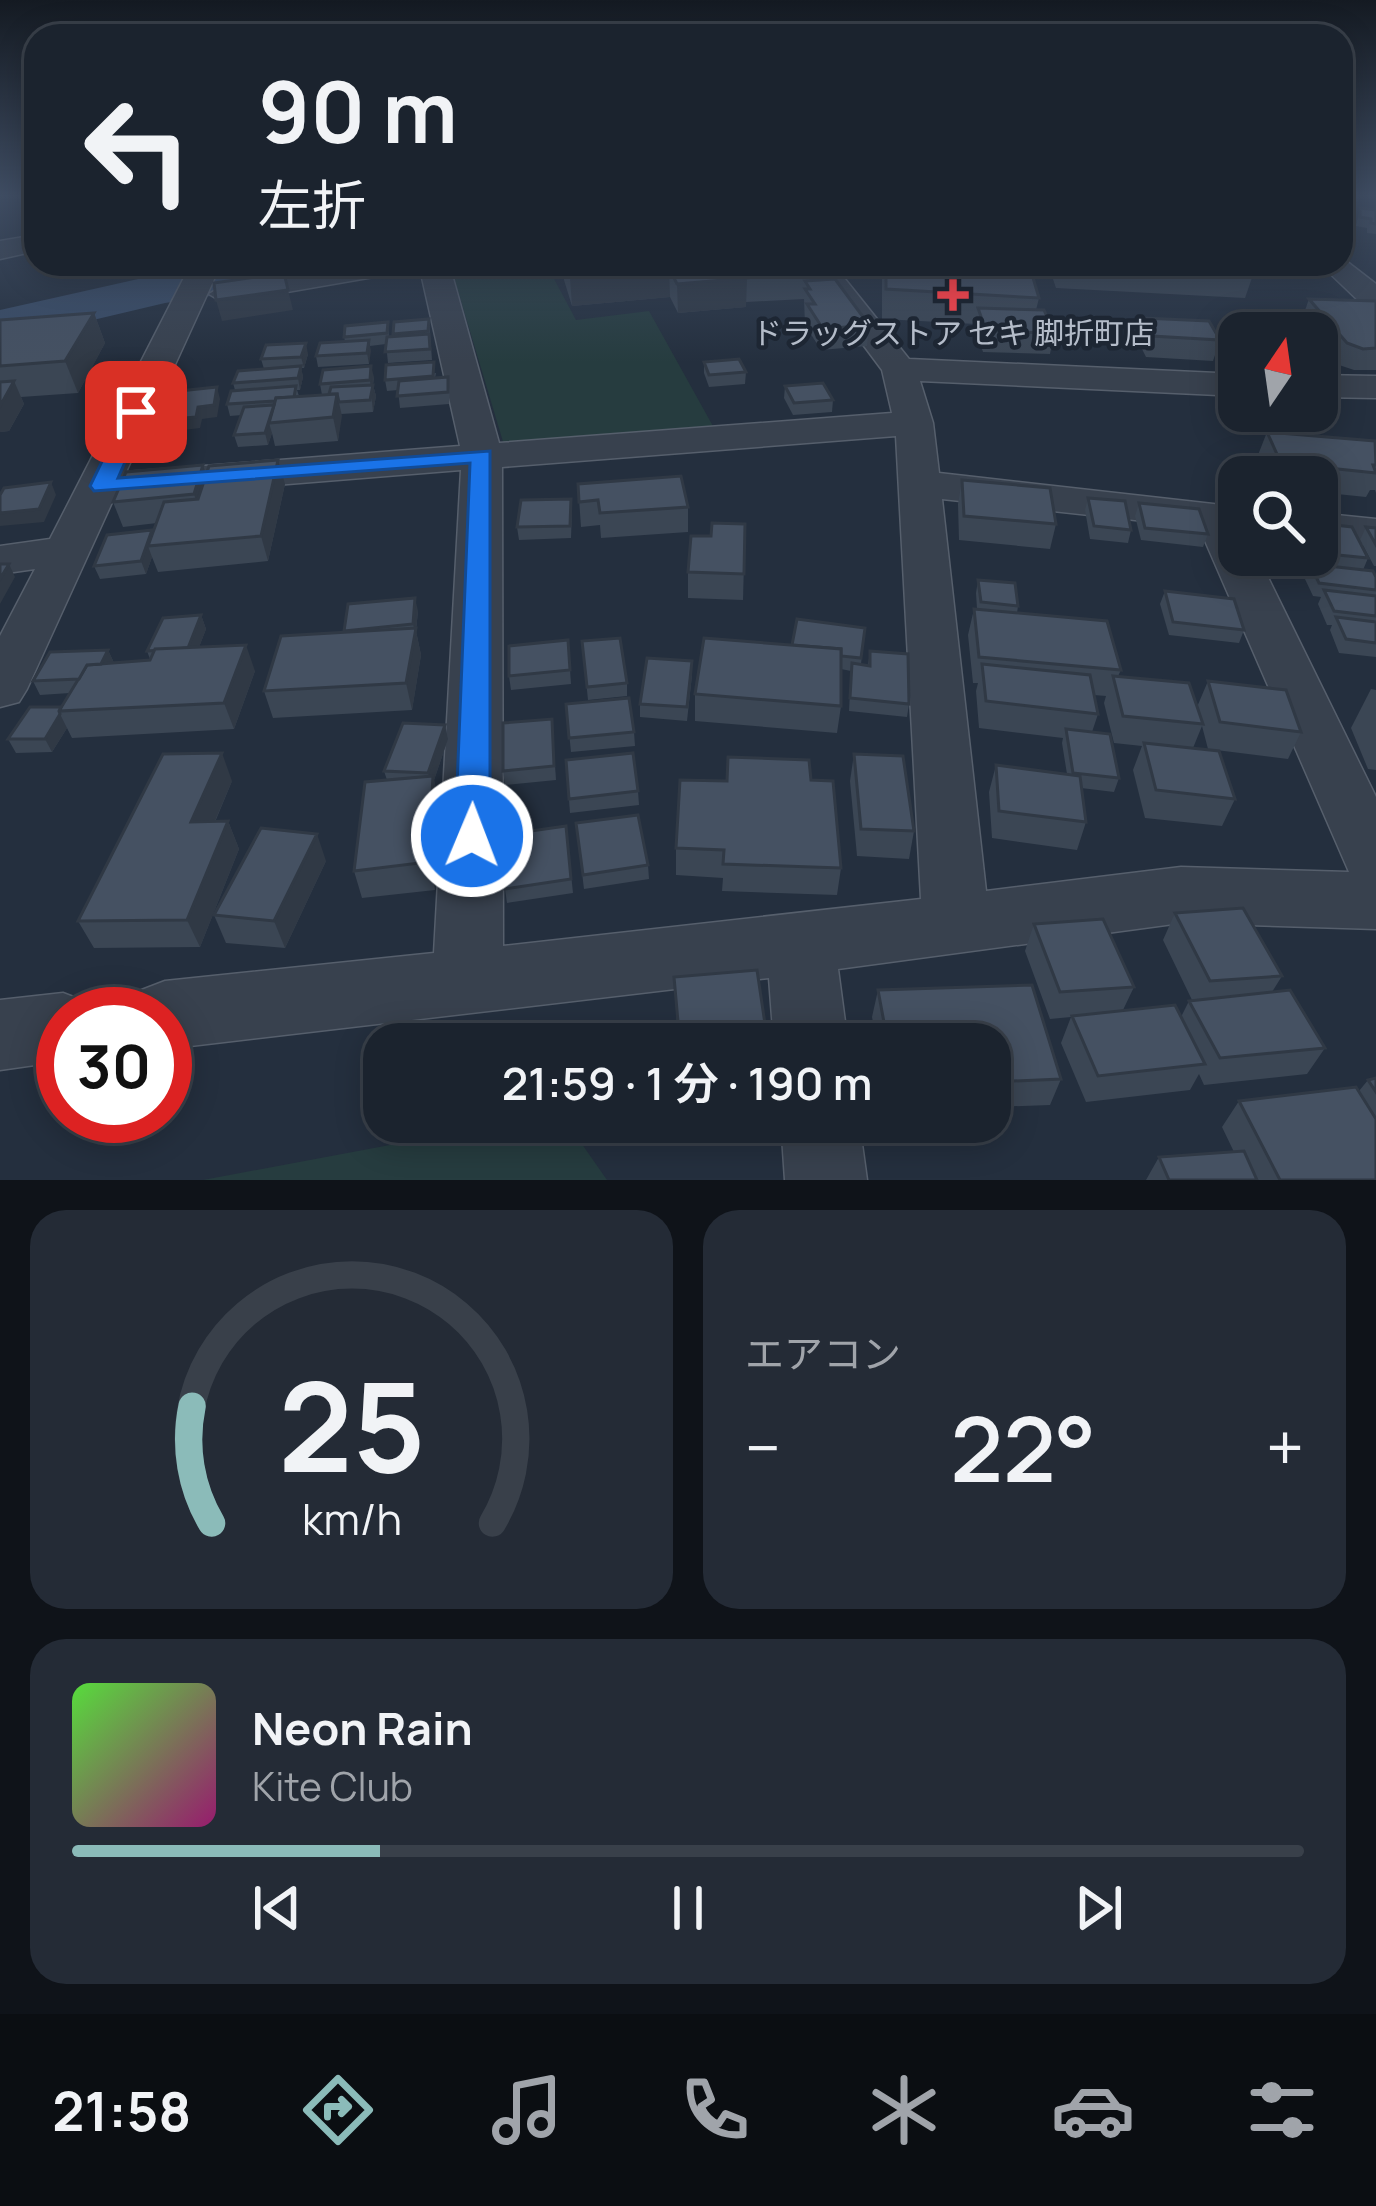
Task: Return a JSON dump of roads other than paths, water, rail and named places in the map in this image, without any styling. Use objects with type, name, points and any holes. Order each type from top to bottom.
[{"type":"street","points":[[1353,266],[1376,300]]},
{"type":"street","points":[[0,689],[196,284],[281,276]]},
{"type":"street","points":[[434,276],[437,366],[482,455],[468,978]]},
{"type":"street","points":[[827,276],[899,369],[914,423],[956,921]]},
{"type":"street","points":[[899,369],[1218,384]]},
{"type":"street","points":[[1338,386],[1376,387]]},
{"type":"street","points":[[102,486],[914,423]]},
{"type":"street","points":[[921,484],[1218,515]]},
{"type":"street","points":[[1338,528],[1376,532]]},
{"type":"street","points":[[0,560],[66,550]]},
{"type":"street","points":[[1253,576],[1376,862]]},
{"type":"street","points":[[192,1012],[801,944],[1181,895],[1376,901]]},
{"type":"street","points":[[801,944],[810,1023]]},
{"type":"street","points":[[0,1035],[36,1031]]},
{"type":"street","points":[[822,1143],[826,1180]]},
{"type":"waterway","points":[[0,326],[165,288],[246,276]]},
{"type":"place","name":"ドラッグストア セキ 脚折町店","points":[[953,295]]}]
